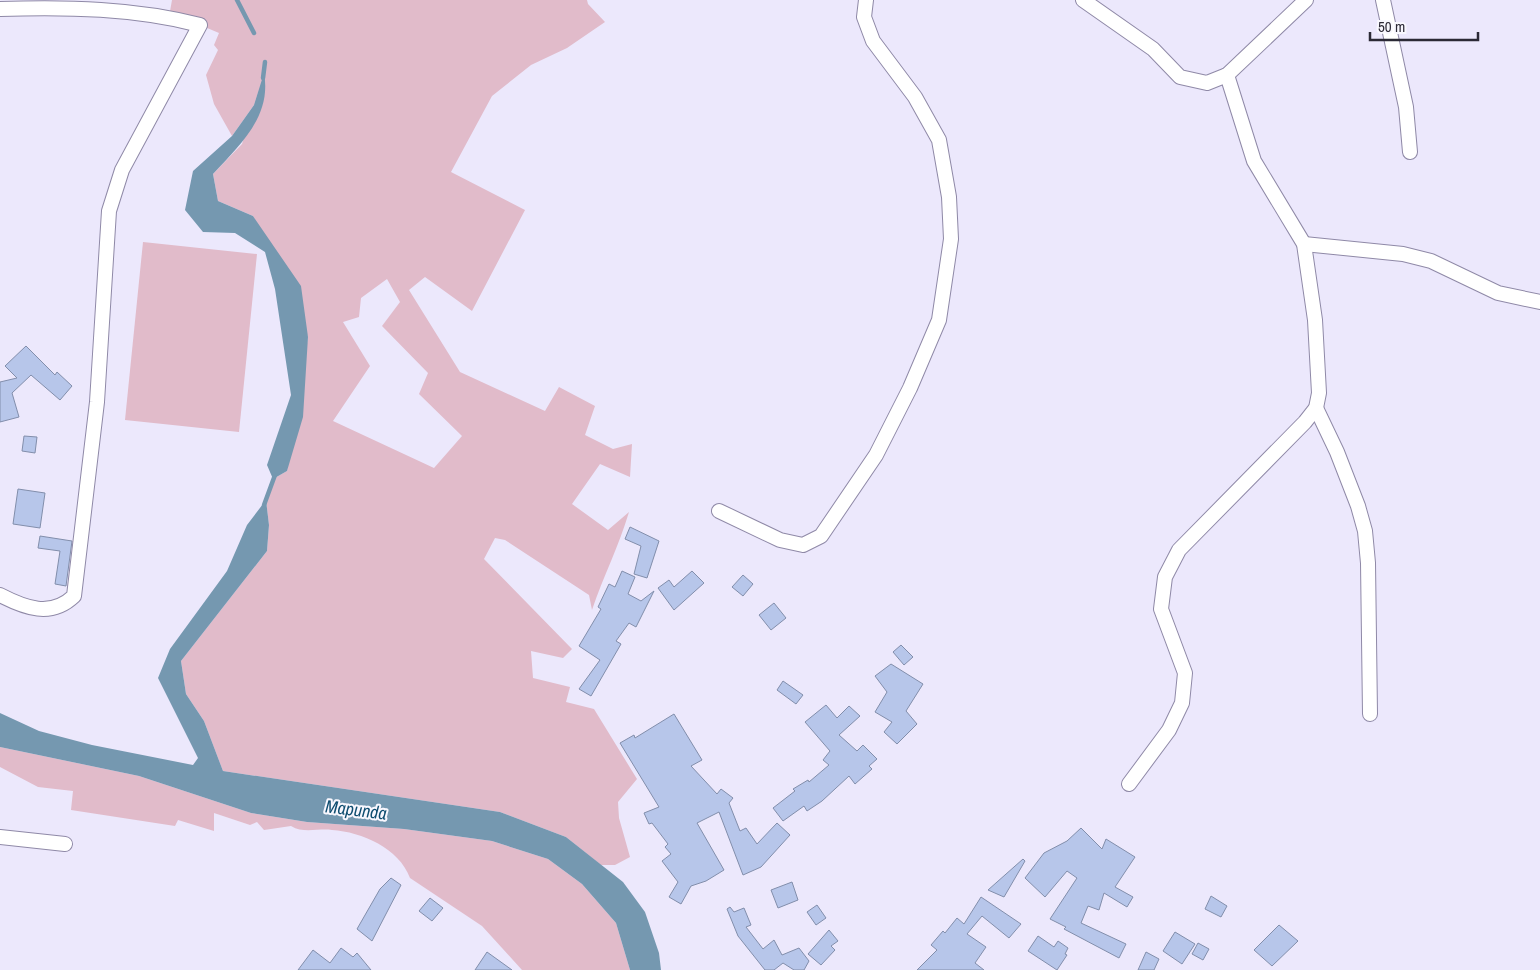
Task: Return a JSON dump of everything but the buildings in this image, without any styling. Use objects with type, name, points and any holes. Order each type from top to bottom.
[{"type":"street","points":[[719,511],[780,540],[803,545],[822,536],[876,455],[910,388],[939,320],[951,239],[949,197],[939,140],[915,97],[873,41],[864,17],[866,0]]},
{"type":"street","points":[[1083,0],[1152,49],[1180,77],[1207,83],[1227,75],[1306,0]]},
{"type":"street","points":[[1383,0],[1406,107],[1410,152]]},
{"type":"street","points":[[0,9],[51,4],[169,17],[200,25],[122,170],[109,211],[97,402],[74,596],[64,605],[48,610],[17,604],[0,595]]},
{"type":"street","points":[[1129,784],[1169,730],[1182,703],[1185,672],[1161,609],[1166,577],[1176,556],[1179,550],[1305,422],[1316,408],[1319,393],[1314,320],[1304,244],[1254,161],[1227,75]]},
{"type":"street","points":[[1304,244],[1412,256],[1430,261],[1498,293],[1540,302]]},
{"type":"street","points":[[1316,408],[1337,452],[1358,506],[1365,531],[1368,563],[1370,714]]},
{"type":"street","points":[[0,836],[65,844]]},
{"type":"shaded area","points":[[172,0],[587,0],[588,4],[605,22],[567,48],[531,65],[492,96],[451,172],[525,210],[472,311],[425,277],[409,290],[460,372],[545,411],[559,387],[595,406],[585,435],[613,449],[632,444],[630,477],[600,464],[572,504],[608,530],[629,512],[592,610],[589,595],[505,540],[495,538],[484,559],[572,649],[563,658],[531,651],[533,678],[570,687],[566,702],[594,709],[637,779],[618,802],[619,818],[630,857],[615,865],[601,865],[566,837],[500,812],[223,771],[204,721],[186,694],[181,661],[267,551],[269,525],[266,500],[273,479],[287,471],[308,337],[253,216],[218,201],[213,174],[242,144],[264,74],[254,105],[232,136],[214,104],[206,75],[218,50],[214,45],[219,33],[200,25],[169,17]],"holes":[[[387,279],[400,302],[382,326],[428,373],[419,394],[462,436],[434,468],[333,421],[370,366],[343,322],[359,317],[361,298]]]},
{"type":"shaded area","points":[[143,242],[257,254],[239,432],[125,420]]},
{"type":"shaded area","points":[[0,747],[139,776],[251,813],[307,822],[404,829],[492,841],[548,859],[582,884],[616,923],[630,970],[522,970],[482,926],[410,878],[405,867],[397,858],[388,850],[367,838],[344,831],[301,830],[291,826],[264,830],[257,822],[250,825],[214,813],[214,831],[178,820],[175,826],[71,810],[73,791],[38,787],[0,767]]},
{"type":"water","points":[[264,73],[263,103],[252,129],[213,174],[218,201],[253,216],[301,286],[308,337],[303,417],[287,471],[273,479],[267,465],[291,395],[275,289],[265,252],[235,233],[203,232],[185,210],[193,171],[232,136],[254,105]]},
{"type":"water","name":"Mapunda","points":[[266,500],[269,525],[267,551],[181,661],[186,694],[204,721],[223,771],[500,812],[566,837],[623,882],[645,912],[659,953],[661,970],[630,970],[616,923],[582,884],[548,859],[492,841],[404,829],[307,822],[251,813],[139,776],[0,747],[0,713],[39,731],[92,745],[193,765],[198,758],[158,678],[170,649],[227,571],[247,525]]},
{"type":"waterway","points":[[237,0],[254,33]]},
{"type":"waterway","points":[[263,78],[265,62]]},
{"type":"waterway","points":[[264,505],[275,475]]}]
